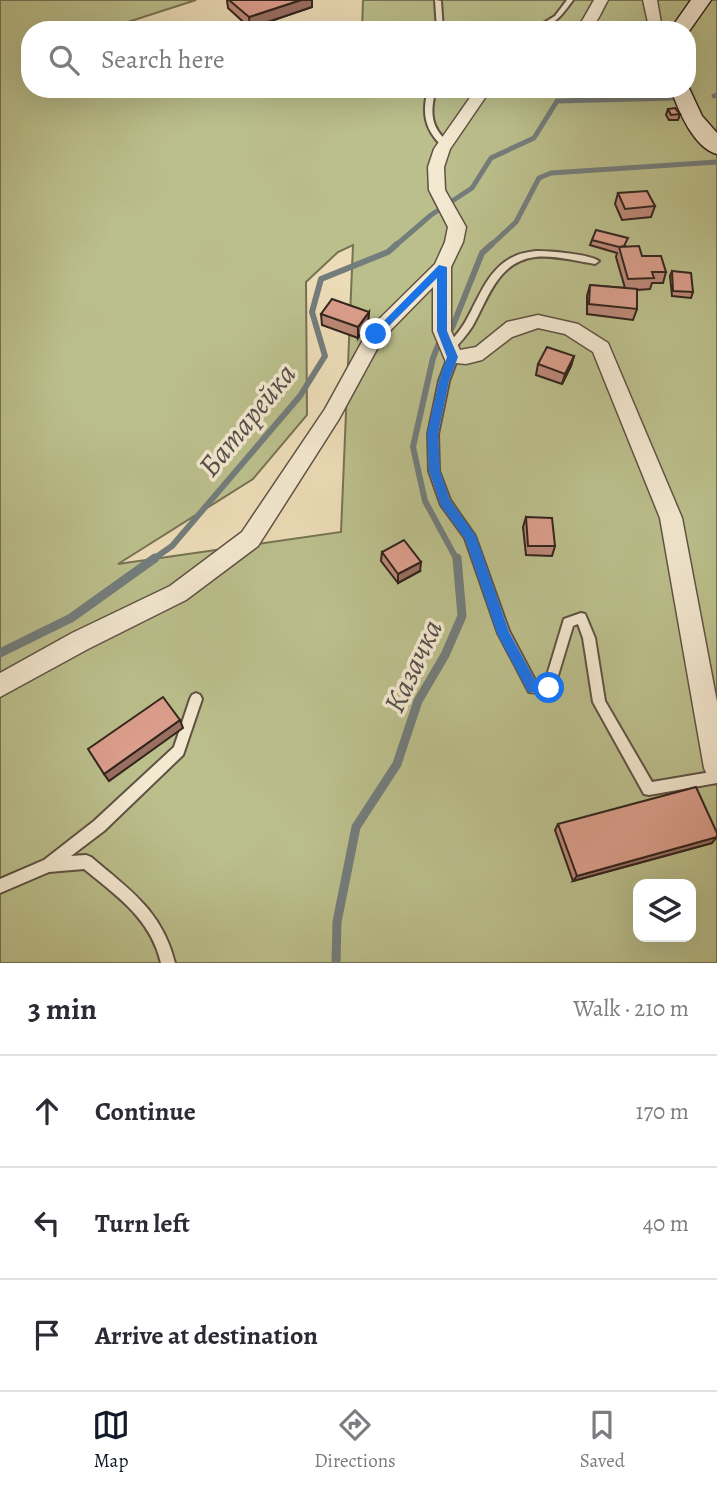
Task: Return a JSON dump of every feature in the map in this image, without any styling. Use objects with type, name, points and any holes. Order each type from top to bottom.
[{"type":"main road","points":[[686,21],[701,0]]},
{"type":"main road","points":[[684,98],[692,118],[717,146]]},
{"type":"street","points":[[590,21],[601,0]]},
{"type":"street","points":[[650,0],[654,21]]},
{"type":"street","points":[[0,686],[80,641],[178,593],[250,539],[332,414],[376,334],[442,267],[454,242],[457,227],[438,190],[436,167],[446,144],[478,98]]},
{"type":"street","points":[[442,267],[444,296],[441,320],[450,353],[471,358],[488,349],[514,327],[544,322],[568,325],[601,348],[671,518],[717,768]]},
{"type":"lane","points":[[552,21],[557,18],[570,0]]},
{"type":"lane","points":[[438,1],[439,21]]},
{"type":"lane","points":[[429,98],[425,111],[433,135],[446,144]]},
{"type":"lane","points":[[595,261],[536,254],[509,262],[495,273],[473,319],[450,353],[433,434],[434,471],[445,502],[470,536],[504,633],[533,688],[549,688],[568,623],[581,618],[589,638],[599,702],[649,789],[717,778]]},
{"type":"lane","points":[[0,886],[49,865],[99,826],[178,751],[196,699]]},
{"type":"lane","points":[[49,865],[86,862],[149,917],[167,953],[168,963]]},
{"type":"green space","points":[[0,0],[196,0],[131,21],[21,21],[21,98],[696,98],[696,21],[362,21],[363,0],[717,0],[717,963],[0,963]],"holes":[[[353,245],[341,532],[118,564],[253,479],[307,415],[306,282],[338,252]]]},
{"type":"building","points":[[229,0],[301,0],[249,17]]},
{"type":"building","points":[[675,108],[680,114],[671,115],[668,109]]},
{"type":"building","points":[[647,191],[655,206],[625,209],[618,193]]},
{"type":"building","points":[[596,230],[628,238],[624,246],[619,247],[592,240]]},
{"type":"building","points":[[639,246],[642,256],[661,256],[666,272],[652,272],[654,278],[628,279],[619,247]]},
{"type":"building","points":[[672,271],[691,273],[693,292],[673,291]]},
{"type":"building","points":[[590,285],[637,289],[637,309],[589,304]]},
{"type":"building","points":[[332,299],[369,312],[358,327],[321,314]]},
{"type":"building","points":[[547,347],[574,356],[565,374],[538,364]]},
{"type":"building","points":[[526,517],[552,518],[555,546],[528,546]]},
{"type":"building","points":[[404,540],[421,562],[398,574],[382,552]]},
{"type":"building","points":[[163,697],[180,720],[104,774],[88,749]]},
{"type":"building","points":[[696,787],[717,837],[577,876],[558,824]]},
{"type":"waterway","name":"Батарейка","points":[[395,246],[431,215],[472,188],[491,158],[534,138],[557,101],[675,98]]},
{"type":"waterway","name":"Казачка","points":[[490,246],[516,222],[539,178],[551,173],[717,162]]},
{"type":"waterway","name":"Батарейка","points":[[152,560],[172,546],[300,396],[325,356],[312,312],[321,279],[388,252],[397,244]]},
{"type":"waterway","name":"Казачка","points":[[452,328],[482,253],[492,244]]},
{"type":"waterway","name":"Казачка","points":[[439,343],[433,358],[413,447],[425,501],[457,560]]},
{"type":"waterway","name":"Батарейка","points":[[0,653],[71,618],[155,558]]},
{"type":"waterway","name":"Казачка","points":[[336,963],[337,922],[356,827],[397,764],[418,701],[445,655],[462,616],[457,558]]},
{"type":"route","points":[[376,334],[442,267],[442,331],[453,357],[444,381],[433,434],[434,471],[445,502],[470,536],[504,633],[533,688],[549,688]]}]
